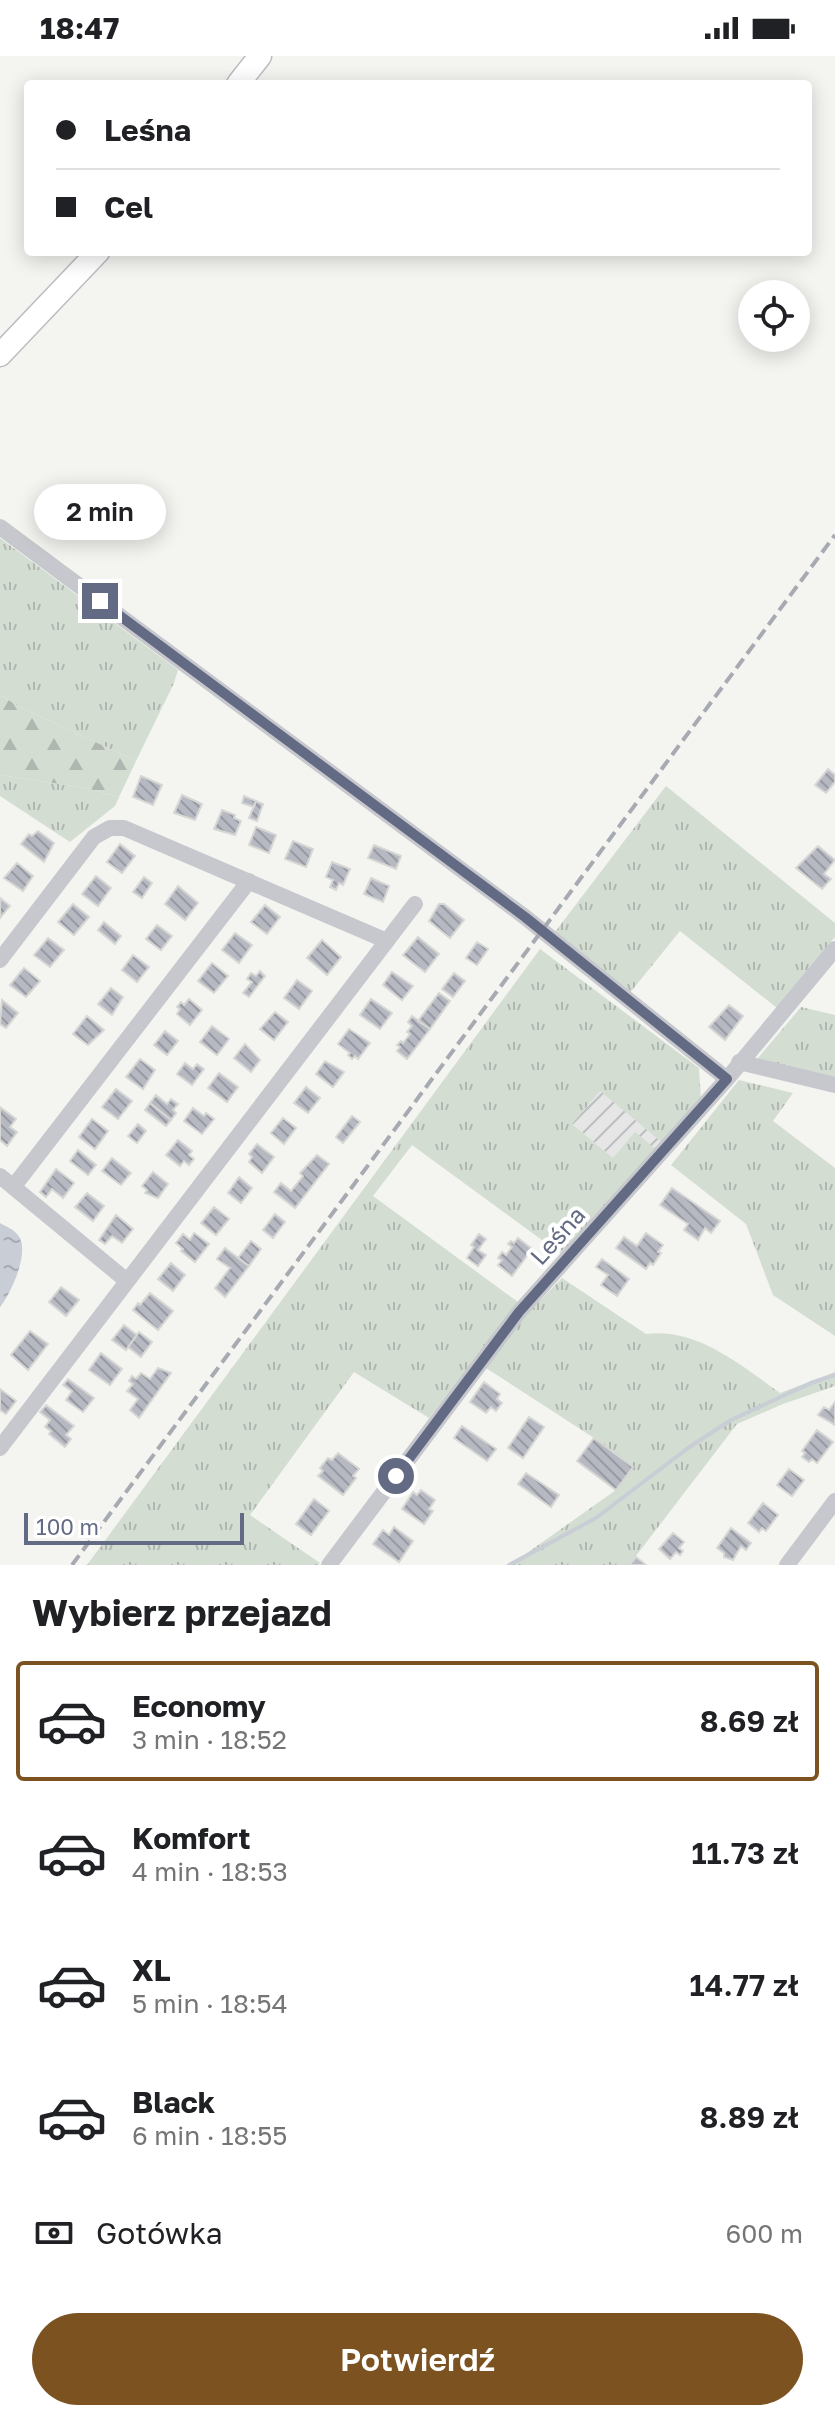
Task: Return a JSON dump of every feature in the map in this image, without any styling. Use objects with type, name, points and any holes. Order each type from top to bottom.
[{"type":"street","points":[[241,80],[260,56]]},
{"type":"street","points":[[0,355],[94,256]]},
{"type":"street","points":[[0,527],[525,917],[727,1079]]},
{"type":"street","points":[[0,960],[94,837],[110,828],[124,828],[387,941]]},
{"type":"street","points":[[14,1186],[249,881]]},
{"type":"street","points":[[0,1448],[415,904]]},
{"type":"street","name":"Leśna","points":[[329,1565],[519,1312],[727,1079],[835,949]]},
{"type":"street","points":[[739,1062],[835,1085]]},
{"type":"street","points":[[0,1176],[127,1281]]},
{"type":"street","points":[[787,1565],[835,1501]]},
{"type":"shaded area","points":[[600,1090],[664,1144],[658,1151],[613,1158],[571,1123]]},
{"type":"green space","points":[[0,538],[178,670],[136,761],[0,695]]},
{"type":"green space","points":[[0,695],[136,761],[119,797],[86,788],[0,775]]},
{"type":"green space","points":[[0,775],[86,788],[119,797],[115,806],[70,842],[0,796]]},
{"type":"green space","points":[[666,786],[835,923],[835,937],[777,1008],[680,931],[629,994],[555,932]]},
{"type":"green space","points":[[540,949],[699,1068],[701,1100],[664,1144],[600,1091],[572,1124],[613,1158],[635,1132],[658,1151],[561,1254],[412,1145],[373,1196],[518,1302],[429,1418],[354,1372],[250,1515],[320,1563],[318,1565],[87,1565]]},
{"type":"green space","points":[[801,1007],[835,1015],[835,1080],[766,1064],[758,1058]]},
{"type":"green space","points":[[739,1080],[793,1093],[773,1121],[835,1168],[835,1336],[773,1295],[746,1224],[671,1165]]},
{"type":"green space","points":[[562,1278],[646,1334],[665,1333],[700,1342],[734,1360],[780,1393],[835,1372],[835,1386],[737,1424],[629,1565],[510,1565],[616,1490],[633,1467],[486,1368],[525,1316]]},
{"type":"water","points":[[0,1223],[17,1234],[22,1249],[14,1282],[0,1307]]},
{"type":"building","points":[[828,769],[835,775],[835,782],[826,793],[815,785]]},
{"type":"building","points":[[141,776],[162,785],[153,805],[133,797]]},
{"type":"building","points":[[182,795],[202,804],[195,820],[174,813]]},
{"type":"building","points":[[244,796],[256,801],[254,807],[242,803]]},
{"type":"building","points":[[256,801],[263,804],[257,821],[249,818]]},
{"type":"building","points":[[222,810],[241,821],[235,835],[214,829]]},
{"type":"building","points":[[256,827],[276,835],[269,853],[249,845]]},
{"type":"building","points":[[38,831],[54,843],[44,862],[21,844],[29,834],[32,836]]},
{"type":"building","points":[[293,841],[313,849],[306,867],[285,859]]},
{"type":"building","points":[[120,844],[135,856],[122,873],[107,862]]},
{"type":"building","points":[[374,845],[401,856],[396,869],[368,858]]},
{"type":"building","points":[[818,846],[835,860],[824,874],[831,879],[822,889],[796,868]]},
{"type":"building","points":[[332,862],[350,869],[343,885],[339,883],[336,890],[330,887],[333,880],[326,877]]},
{"type":"building","points":[[17,863],[33,876],[23,891],[4,878]]},
{"type":"building","points":[[96,876],[111,888],[98,906],[82,894]]},
{"type":"building","points":[[144,877],[152,883],[142,898],[133,892]]},
{"type":"building","points":[[371,878],[389,886],[383,902],[364,894]]},
{"type":"building","points":[[178,886],[198,903],[185,920],[165,904]]},
{"type":"building","points":[[0,898],[10,906],[0,918]]},
{"type":"building","points":[[73,904],[89,917],[74,935],[58,922]]},
{"type":"building","points":[[439,904],[444,904],[464,920],[450,938],[429,921]]},
{"type":"building","points":[[265,905],[280,917],[267,934],[251,922]]},
{"type":"building","points":[[104,922],[121,936],[115,944],[98,930]]},
{"type":"building","points":[[157,925],[172,936],[161,950],[146,939]]},
{"type":"building","points":[[235,933],[252,945],[239,963],[222,950]]},
{"type":"building","points":[[418,937],[439,954],[425,972],[403,955]]},
{"type":"building","points":[[48,938],[64,950],[50,967],[34,955]]},
{"type":"building","points":[[322,940],[341,957],[327,975],[307,958]]},
{"type":"building","points":[[477,942],[488,949],[477,965],[466,958]]},
{"type":"building","points":[[133,955],[149,967],[137,982],[122,970]]},
{"type":"building","points":[[212,963],[228,976],[214,993],[198,981]]},
{"type":"building","points":[[24,968],[40,981],[26,997],[10,985]]},
{"type":"building","points":[[260,971],[265,976],[249,997],[243,993],[252,982],[247,979],[251,973],[256,976]]},
{"type":"building","points":[[392,972],[413,986],[402,1000],[383,985]]},
{"type":"building","points":[[454,973],[465,981],[453,997],[442,989]]},
{"type":"building","points":[[297,980],[312,991],[299,1009],[284,998]]},
{"type":"building","points":[[111,988],[123,997],[112,1015],[98,1004]]},
{"type":"building","points":[[439,993],[450,1001],[430,1029],[418,1021]]},
{"type":"building","points":[[189,999],[202,1010],[190,1025],[177,1014],[181,1002],[184,1005]]},
{"type":"building","points":[[371,999],[392,1013],[380,1029],[360,1015]]},
{"type":"building","points":[[2,1000],[18,1013],[6,1028],[0,1024]]},
{"type":"building","points":[[729,1005],[743,1016],[725,1040],[709,1027]]},
{"type":"building","points":[[275,1012],[288,1022],[274,1040],[260,1029]]},
{"type":"building","points":[[87,1016],[104,1030],[88,1045],[73,1034]]},
{"type":"building","points":[[412,1016],[430,1029],[407,1059],[397,1051],[400,1047],[397,1045],[410,1034],[407,1032],[412,1026],[408,1022]]},
{"type":"building","points":[[212,1026],[229,1039],[217,1055],[200,1042]]},
{"type":"building","points":[[349,1029],[370,1043],[358,1059],[355,1056],[352,1059],[348,1055],[350,1053],[338,1044]]},
{"type":"building","points":[[165,1031],[178,1041],[167,1055],[154,1045]]},
{"type":"building","points":[[245,1044],[260,1060],[251,1072],[234,1058]]},
{"type":"building","points":[[140,1059],[155,1070],[143,1089],[126,1077]]},
{"type":"building","points":[[325,1061],[344,1072],[333,1087],[316,1074]]},
{"type":"building","points":[[185,1063],[193,1069],[197,1064],[204,1069],[192,1085],[177,1074]]},
{"type":"building","points":[[219,1073],[238,1087],[227,1102],[208,1088]]},
{"type":"building","points":[[306,1087],[320,1098],[308,1113],[294,1103]]},
{"type":"building","points":[[116,1089],[132,1101],[118,1119],[102,1107]]},
{"type":"building","points":[[156,1095],[167,1104],[171,1099],[178,1104],[171,1120],[150,1103]]},
{"type":"building","points":[[150,1103],[171,1120],[166,1126],[145,1110]]},
{"type":"building","points":[[0,1107],[16,1119],[10,1127],[17,1132],[7,1146],[0,1140]]},
{"type":"building","points":[[193,1108],[214,1119],[202,1134],[184,1121]]},
{"type":"building","points":[[352,1116],[360,1122],[343,1143],[336,1137]]},
{"type":"building","points":[[283,1118],[296,1128],[284,1144],[271,1133]]},
{"type":"building","points":[[92,1119],[108,1131],[95,1149],[79,1137]]},
{"type":"building","points":[[138,1124],[146,1131],[137,1143],[128,1136]]},
{"type":"building","points":[[178,1140],[192,1151],[189,1155],[194,1159],[189,1165],[184,1161],[180,1166],[166,1155]]},
{"type":"building","points":[[257,1144],[274,1157],[262,1173],[249,1162],[252,1157],[249,1154]]},
{"type":"building","points":[[78,1150],[96,1165],[88,1175],[70,1161]]},
{"type":"building","points":[[317,1155],[329,1164],[295,1208],[274,1192],[281,1183],[291,1191],[303,1176],[300,1173]]},
{"type":"building","points":[[112,1158],[131,1173],[121,1185],[102,1171]]},
{"type":"building","points":[[56,1169],[74,1183],[63,1198],[52,1189],[46,1197],[40,1192]]},
{"type":"building","points":[[153,1172],[168,1184],[158,1198],[145,1193],[147,1190],[142,1186]]},
{"type":"building","points":[[239,1177],[252,1188],[241,1203],[228,1193]]},
{"type":"building","points":[[672,1188],[720,1221],[711,1233],[705,1228],[698,1240],[684,1230],[688,1224],[660,1205]]},
{"type":"building","points":[[87,1193],[104,1206],[93,1221],[75,1207]]},
{"type":"building","points":[[214,1207],[229,1219],[216,1235],[201,1223]]},
{"type":"building","points":[[275,1214],[285,1222],[273,1238],[263,1230]]},
{"type":"building","points":[[116,1215],[133,1229],[122,1243],[112,1236],[105,1244],[99,1240]]},
{"type":"building","points":[[194,1233],[209,1244],[195,1262],[176,1243],[183,1234],[190,1240]]},
{"type":"building","points":[[646,1233],[663,1245],[653,1265],[650,1263],[646,1269],[616,1248],[624,1237],[637,1246]]},
{"type":"building","points":[[479,1234],[486,1239],[478,1250],[486,1255],[478,1266],[467,1258]]},
{"type":"building","points":[[518,1238],[532,1249],[512,1276],[498,1265],[502,1260],[498,1258],[502,1252],[506,1255],[512,1247],[508,1244]]},
{"type":"building","points":[[251,1241],[261,1249],[249,1266],[238,1258]]},
{"type":"building","points":[[225,1248],[249,1266],[225,1297],[215,1288],[230,1268],[217,1259]]},
{"type":"building","points":[[602,1259],[629,1279],[617,1296],[601,1285],[608,1275],[596,1267]]},
{"type":"building","points":[[171,1263],[185,1275],[173,1291],[158,1279]]},
{"type":"building","points":[[61,1287],[79,1300],[66,1316],[49,1302]]},
{"type":"building","points":[[150,1293],[173,1311],[158,1330],[133,1310]]},
{"type":"building","points":[[124,1325],[137,1335],[126,1350],[112,1340]]},
{"type":"building","points":[[30,1331],[48,1344],[28,1370],[11,1355]]},
{"type":"building","points":[[139,1332],[152,1342],[141,1357],[128,1347]]},
{"type":"building","points":[[101,1353],[122,1369],[110,1385],[89,1370]]},
{"type":"building","points":[[158,1368],[171,1373],[139,1418],[130,1410],[138,1399],[127,1391],[133,1384],[129,1381],[132,1376],[136,1379],[141,1373],[150,1379]]},
{"type":"building","points":[[68,1379],[94,1398],[83,1412],[66,1400],[72,1391],[63,1385]]},
{"type":"building","points":[[484,1382],[500,1394],[497,1399],[502,1403],[496,1411],[491,1407],[486,1413],[470,1402]]},
{"type":"building","points":[[0,1389],[16,1401],[6,1414],[0,1410]]},
{"type":"building","points":[[835,1402],[835,1425],[818,1415],[824,1407],[829,1410]]},
{"type":"building","points":[[46,1405],[74,1426],[66,1435],[71,1439],[65,1447],[45,1427],[50,1420],[40,1412]]},
{"type":"building","points":[[529,1417],[544,1427],[523,1458],[508,1448]]},
{"type":"building","points":[[462,1426],[496,1449],[487,1461],[454,1438]]},
{"type":"building","points":[[817,1430],[833,1442],[817,1463],[802,1457],[805,1453],[802,1451]]},
{"type":"building","points":[[594,1438],[633,1467],[616,1490],[577,1461]]},
{"type":"building","points":[[338,1453],[359,1469],[343,1495],[318,1476],[328,1458],[332,1460]]},
{"type":"building","points":[[789,1469],[804,1480],[792,1496],[777,1485]]},
{"type":"building","points":[[526,1473],[559,1495],[551,1507],[518,1484]]},
{"type":"building","points":[[421,1490],[435,1500],[429,1509],[433,1511],[424,1524],[402,1509],[413,1492],[417,1495]]},
{"type":"building","points":[[314,1499],[329,1511],[311,1535],[296,1524]]},
{"type":"building","points":[[763,1503],[778,1515],[766,1531],[762,1528],[759,1532],[748,1523]]},
{"type":"building","points":[[394,1527],[413,1541],[399,1562],[373,1544],[383,1530],[389,1535]]},
{"type":"building","points":[[731,1528],[751,1543],[746,1550],[741,1546],[733,1560],[724,1557],[724,1553],[717,1548]]},
{"type":"building","points":[[673,1533],[684,1542],[679,1548],[683,1551],[680,1555],[676,1552],[670,1559],[659,1549]]},
{"type":"building","points":[[636,1557],[646,1565],[630,1565]]},
{"type":"waterway","points":[[509,1565],[596,1518],[688,1448],[731,1420],[835,1375]]},
{"type":"railway","points":[[72,1565],[835,535]]},
{"type":"route","points":[[100,601],[525,917],[727,1079],[519,1312],[396,1476]]}]
